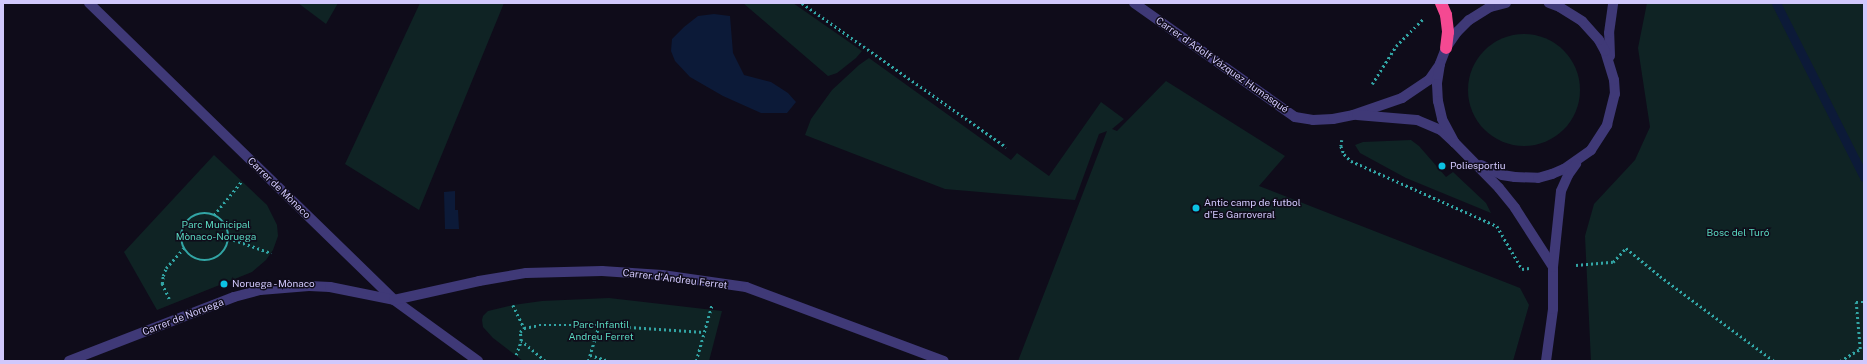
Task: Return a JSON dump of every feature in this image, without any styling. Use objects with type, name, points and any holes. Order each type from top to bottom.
[{"type":"highway","points":[[1442,3],[1446,15],[1448,32],[1446,48]]},
{"type":"street","name":"Carrer de Mònaco","points":[[89,3],[394,300],[478,361]]},
{"type":"street","name":"Carrer d'Adolf Vázquez Humasqué","points":[[1134,3],[1295,117],[1313,120],[1333,119],[1353,115],[1402,98],[1429,80],[1440,64]]},
{"type":"street","points":[[1455,143],[1442,119],[1438,101],[1437,84],[1440,64],[1446,48],[1457,32],[1469,20],[1490,7],[1506,3]]},
{"type":"street","points":[[1549,3],[1560,6],[1591,30],[1599,40],[1611,66]]},
{"type":"street","points":[[1474,161],[1502,175],[1538,178],[1564,169],[1579,160],[1591,150],[1608,125],[1615,94],[1611,66],[1609,33],[1613,3]]},
{"type":"street","points":[[1353,115],[1417,120],[1441,130],[1474,161],[1515,208],[1553,266]]},
{"type":"street","points":[[1546,361],[1553,309],[1553,266],[1561,192],[1568,175],[1579,160]]},
{"type":"street","name":"Carrer d'Andreu Ferret","points":[[394,300],[479,280],[526,273],[602,271],[662,275],[746,287],[944,361]]},
{"type":"street","name":"Carrer de Noruega","points":[[69,361],[234,297],[260,290],[309,286],[330,287],[394,300]]},
{"type":"path","points":[[802,3],[1006,147]]},
{"type":"path","points":[[1428,14],[1396,46],[1353,115],[1341,146],[1344,154],[1351,162],[1496,226],[1522,269],[1613,262],[1626,248],[1660,276],[1774,361]]},
{"type":"path","points":[[214,214],[256,165]]},
{"type":"path","points":[[200,213],[214,214],[225,223],[229,238],[223,252],[210,260],[202,261],[195,259],[188,254],[184,248],[181,236],[185,224],[189,219],[200,213]]},
{"type":"path","points":[[229,238],[271,253]]},
{"type":"path","points":[[166,292],[162,284],[166,268],[184,248]]},
{"type":"path","points":[[696,361],[717,283]]},
{"type":"path","points":[[1840,361],[1860,349],[1856,302],[1864,302]]},
{"type":"path","points":[[513,305],[524,328]]},
{"type":"path","points":[[516,356],[521,341],[520,332],[524,328],[539,325],[599,325],[704,332]]},
{"type":"path","points":[[588,361],[599,325]]},
{"type":"path","points":[[521,341],[545,361]]},
{"type":"path","points":[[590,355],[610,361]]},
{"type":"green space","points":[[298,3],[338,3],[326,24]]},
{"type":"green space","points":[[420,3],[504,3],[419,210],[345,164]]},
{"type":"green space","points":[[743,3],[793,3],[862,51],[856,58],[837,73],[828,76]]},
{"type":"green space","name":"Bosc del Turó","points":[[1647,3],[1864,3],[1864,361],[1591,361],[1585,236],[1594,204],[1635,160],[1650,127],[1638,48]]},
{"type":"green space","points":[[1524,34],[1546,38],[1564,50],[1576,68],[1580,90],[1576,112],[1564,130],[1546,142],[1524,146],[1502,142],[1484,130],[1472,112],[1468,90],[1472,68],[1484,50],[1502,38]]},
{"type":"green space","name":"Antic camp de futbol d'Es Garroveral","points":[[869,58],[1011,160],[1017,153],[1049,176],[1101,102],[1124,119],[1112,129],[1117,131],[1166,81],[1285,156],[1259,186],[1520,288],[1529,305],[1513,361],[1018,361],[1107,131],[1099,134],[1075,200],[945,189],[805,135],[811,119],[832,90],[859,65]]},
{"type":"green space","points":[[1411,140],[1419,146],[1446,177],[1453,172],[1486,203],[1491,213],[1406,178],[1360,153],[1355,145],[1363,142]]},
{"type":"green space","name":"Parc Municipal Mònaco-Noruega","points":[[214,155],[267,205],[277,225],[278,236],[273,250],[266,260],[252,272],[157,310],[124,252]]},
{"type":"green space","name":"Parc Infantil Andreu Ferret","points":[[609,298],[722,311],[709,361],[523,361],[493,338],[483,327],[483,316],[488,311],[513,305],[542,301]]},
{"type":"water","points":[[714,14],[730,16],[733,53],[744,75],[771,82],[788,93],[796,102],[787,113],[761,113],[723,96],[690,77],[675,61],[671,51],[672,39],[698,16]]},
{"type":"water","points":[[455,191],[455,210],[458,210],[459,229],[445,229],[444,192]]},
{"type":"waterway","points":[[1776,3],[1864,177]]},
{"type":"place","name":"Poliesportiu","points":[[1442,166]]},
{"type":"place","name":"Antic camp de futbol d'Es Garroveral","points":[[1196,208]]},
{"type":"place","name":"Noruega - Mònaco","points":[[224,284]]}]
